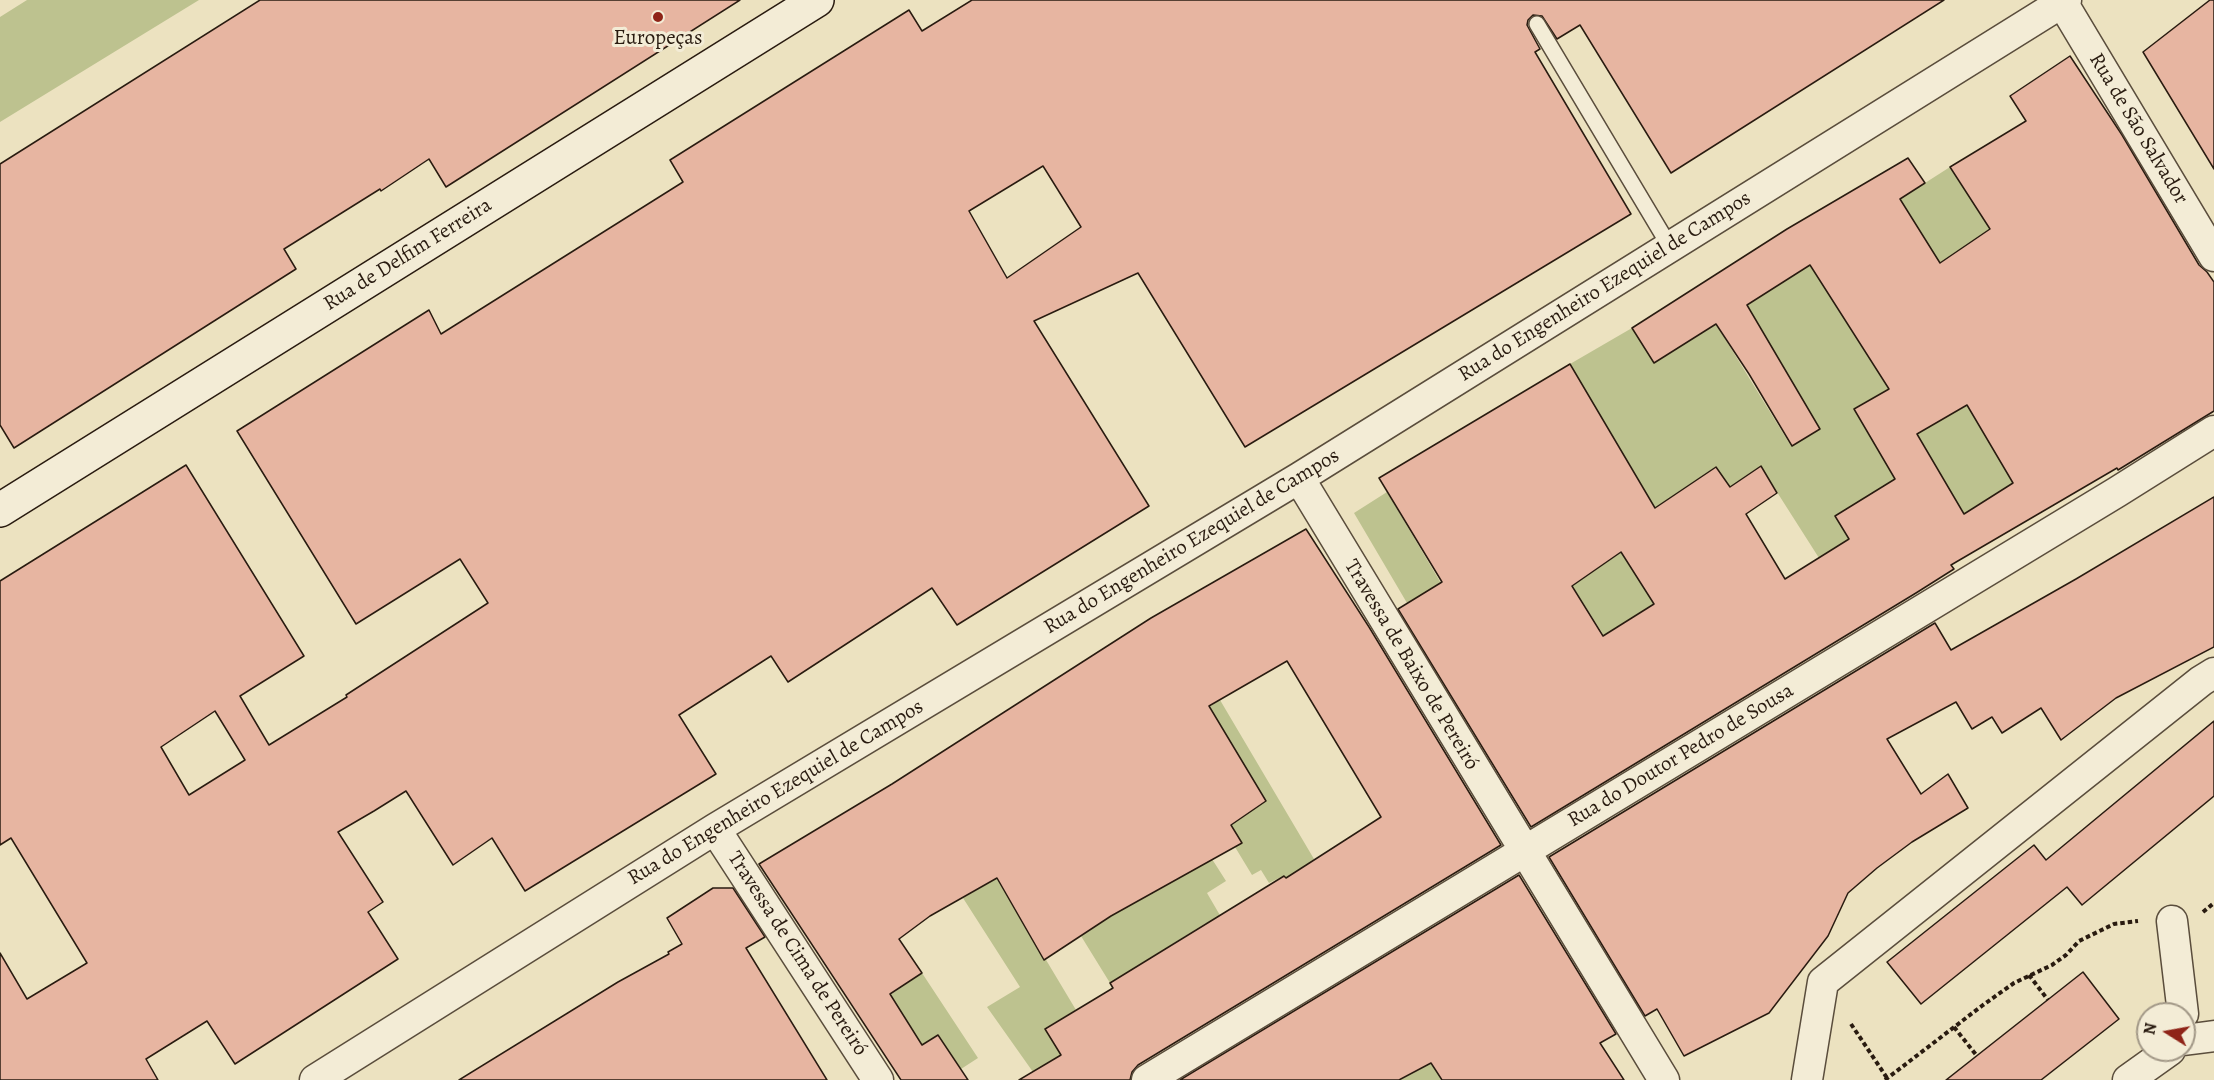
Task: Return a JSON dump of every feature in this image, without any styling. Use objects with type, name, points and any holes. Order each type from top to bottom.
[{"type":"street","name":"Rua de Delfim Ferreira","points":[[0,510],[817,0]]},
{"type":"street","name":"Rua do Engenheiro Ezequiel de Campos","points":[[315,1080],[715,829],[1299,478],[2064,1]]},
{"type":"street","name":"Rua de São Salvador","points":[[2064,1],[2214,256]]},
{"type":"street","name":"Rua do Doutor Pedro de Sousa","points":[[1147,1080],[2117,492],[2214,430]]},
{"type":"street","name":"Travessa de Baixo de Pereiró","points":[[1299,478],[1664,1080]]},
{"type":"street","points":[[1807,1080],[1823,982],[2214,673]]},
{"type":"street","name":"Travessa de Cima de Pereiró","points":[[715,829],[879,1080]]},
{"type":"street","points":[[2172,921],[2183,1002]]},
{"type":"street","points":[[2128,1080],[2151,1062]]},
{"type":"lane","points":[[1537,24],[1670,246]]},
{"type":"path","points":[[1823,982],[1886,1079],[1983,1005],[2029,975],[2052,965],[2066,955],[2079,941],[2124,921],[2172,921],[2195,917],[2214,903]]},
{"type":"path","points":[[2029,975],[2048,1000]]},
{"type":"path","points":[[1954,1027],[1977,1056]]},
{"type":"green space","points":[[27,0],[199,0],[0,122],[0,17]]},
{"type":"green space","points":[[1950,167],[2000,244],[1978,296],[1954,254],[1940,263],[1900,199]]},
{"type":"green space","points":[[1761,245],[1783,281],[1810,265],[1889,389],[1855,408],[1906,493],[1854,547],[1819,558],[1761,467],[1730,487],[1716,467],[1655,508],[1570,364],[1632,328],[1654,363],[1716,324],[1791,446],[1819,430],[1726,269]]},
{"type":"green space","points":[[1889,389],[1967,404],[2035,516],[2003,535],[1983,503],[1964,514]]},
{"type":"green space","points":[[1502,404],[1604,564],[1621,552],[1632,570],[1734,636],[1608,642],[1470,424]]},
{"type":"green space","points":[[1387,492],[1474,639],[1421,595],[1407,603],[1354,513]]},
{"type":"green space","points":[[1220,700],[1314,859],[1287,880],[1283,876],[1269,883],[1261,870],[1252,875],[1235,847],[1212,859],[1226,881],[1207,893],[1235,941],[1221,947],[1206,923],[1110,983],[1081,936],[1111,916],[1180,877],[1166,851],[1265,801],[1209,707]]},
{"type":"green space","points":[[997,878],[1076,1010],[1045,1028],[1061,1055],[1033,1072],[987,1007],[1020,987],[963,898]]},
{"type":"green space","points":[[922,973],[978,1058],[961,1069],[938,1035],[922,1045],[889,996]]},
{"type":"green space","points":[[1431,1063],[1442,1080],[1399,1080]]},
{"type":"building","points":[[260,0],[740,0],[446,187],[429,159],[381,191],[380,189],[284,249],[296,269],[14,448],[0,425],[0,164]]},
{"type":"building","points":[[972,0],[1944,0],[1671,173],[1580,25],[1557,39],[1542,16],[1533,15],[1527,25],[1540,49],[1535,52],[1631,214],[1245,447],[1138,273],[1034,321],[1149,506],[957,625],[932,588],[788,682],[771,656],[679,715],[716,774],[525,891],[492,838],[453,865],[406,791],[338,832],[383,902],[368,912],[398,959],[235,1064],[207,1021],[146,1059],[158,1080],[0,1080],[0,953],[27,999],[87,963],[11,838],[0,845],[0,581],[186,465],[304,656],[240,696],[269,745],[347,697],[346,695],[488,603],[460,559],[356,624],[237,431],[429,310],[441,334],[683,182],[670,160],[909,10],[922,31]],"holes":[[[1043,166],[1081,227],[1007,278],[969,211]],[[215,711],[245,760],[189,795],[161,747]]]},
{"type":"building","points":[[2210,0],[2214,0],[2214,169],[2143,52]]},
{"type":"building","points":[[2070,56],[2122,135],[2199,265],[2214,282],[2214,411],[2118,470],[2117,468],[1951,565],[1954,569],[1916,593],[1531,827],[1398,609],[1442,582],[1379,478],[1570,364],[1655,508],[1716,467],[1730,487],[1761,466],[1777,493],[1746,514],[1785,579],[1849,539],[1835,516],[1895,479],[1854,409],[1889,389],[1810,265],[1747,305],[1820,429],[1792,446],[1716,324],[1654,363],[1632,328],[1787,229],[1908,158],[1925,183],[1900,199],[1940,263],[1990,229],[1950,167],[2026,121],[2010,96]],"holes":[[[1967,405],[2013,483],[1964,514],[1917,434]],[[1621,552],[1654,604],[1603,636],[1572,586]]]},
{"type":"building","points":[[2214,497],[2214,647],[2116,698],[2061,740],[2041,708],[2002,733],[1992,717],[1972,729],[1956,702],[1887,739],[1921,794],[1948,774],[1968,808],[1912,842],[1848,893],[1828,936],[1769,1013],[1684,1056],[1657,1009],[1645,1016],[1549,857],[1935,623],[1951,650]]},
{"type":"building","points":[[1306,529],[1369,627],[1501,845],[1138,1065],[1132,1072],[1130,1080],[1019,1080],[1061,1055],[1045,1029],[1113,988],[1110,983],[1284,876],[1286,878],[1381,817],[1287,661],[1209,706],[1266,801],[1231,825],[1242,843],[1111,916],[1044,960],[997,878],[930,916],[899,939],[922,973],[890,994],[922,1045],[938,1035],[968,1080],[901,1080],[759,864],[892,784],[1151,618]]},
{"type":"building","points":[[2214,721],[2214,796],[2082,905],[2067,887],[1921,1004],[1887,962],[2034,845],[2046,860]]},
{"type":"building","points":[[1519,875],[1616,1034],[1600,1043],[1624,1080],[1442,1080],[1431,1063],[1399,1080],[1180,1080]]},
{"type":"building","points":[[713,888],[733,888],[765,937],[746,948],[827,1080],[459,1080],[618,982],[669,954],[668,952],[682,944],[667,918]]},
{"type":"building","points":[[2083,972],[2119,1019],[2041,1080],[1946,1080]]},
{"type":"place","name":"Europeças","points":[[658,17]]}]
